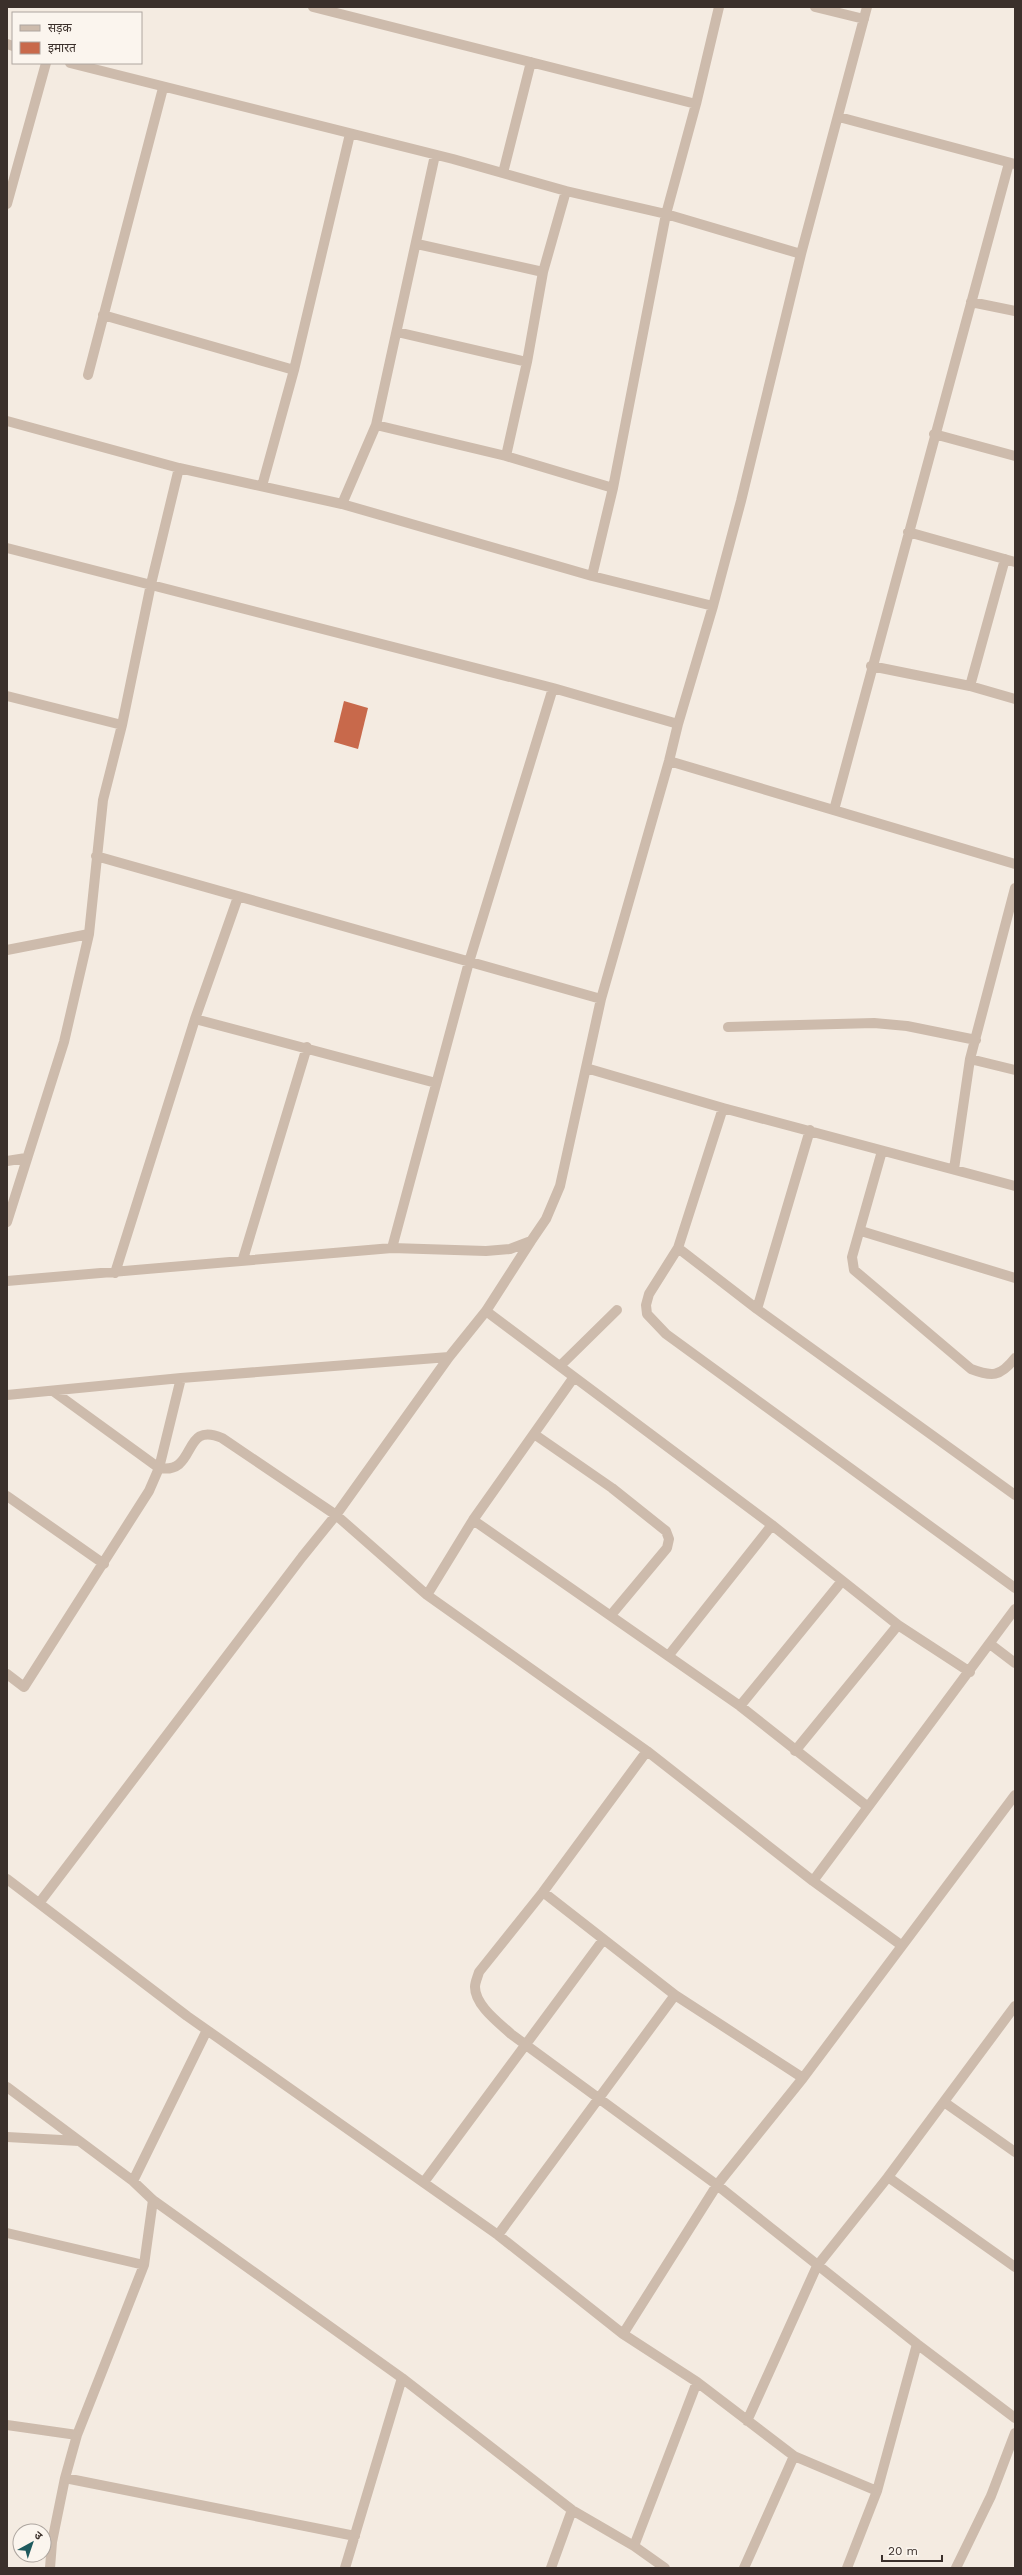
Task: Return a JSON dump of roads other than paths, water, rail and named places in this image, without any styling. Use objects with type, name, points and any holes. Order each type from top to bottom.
[{"type":"street","points":[[313,7],[696,104]]},
{"type":"street","points":[[592,576],[613,488],[666,214],[696,104],[719,7]]},
{"type":"street","points":[[815,7],[864,19]]},
{"type":"street","points":[[40,1902],[336,1515],[449,1357],[486,1312],[546,1219],[560,1186],[601,999],[669,761],[678,724],[713,606],[801,254],[840,117],[868,7]]},
{"type":"street","points":[[503,173],[531,62]]},
{"type":"street","points":[[7,204],[46,64]]},
{"type":"street","points":[[74,64],[163,88],[435,155],[566,191],[666,214],[801,254]]},
{"type":"street","points":[[88,375],[163,88]]},
{"type":"street","points":[[834,810],[871,666],[934,434],[1012,164],[840,117]]},
{"type":"street","points":[[262,486],[294,370],[350,134]]},
{"type":"street","points":[[342,504],[376,425],[417,244],[435,155]]},
{"type":"street","points":[[506,456],[527,362],[543,272],[566,191]]},
{"type":"street","points":[[417,244],[543,272]]},
{"type":"street","points":[[971,302],[1015,311]]},
{"type":"street","points":[[103,315],[294,370]]},
{"type":"street","points":[[397,332],[527,362]]},
{"type":"street","points":[[7,421],[179,468],[342,504],[592,576],[713,606]]},
{"type":"street","points":[[376,425],[506,456],[613,488]]},
{"type":"street","points":[[934,434],[1015,456]]},
{"type":"street","points":[[7,1222],[26,1158],[64,1042],[89,934],[103,800],[122,725],[151,584],[179,468]]},
{"type":"street","points":[[908,532],[1010,561],[970,686]]},
{"type":"street","points":[[7,548],[553,688],[678,724]]},
{"type":"street","points":[[871,666],[970,686],[1015,699]]},
{"type":"street","points":[[392,1248],[469,962],[553,688]]},
{"type":"street","points":[[7,696],[122,725]]},
{"type":"street","points":[[669,761],[1015,864]]},
{"type":"street","points":[[96,856],[601,999]]},
{"type":"street","points":[[954,1169],[970,1059],[1011,925],[1015,888]]},
{"type":"street","points":[[115,1273],[195,1019],[238,897]]},
{"type":"street","points":[[7,950],[89,934]]},
{"type":"street","points":[[195,1019],[436,1083]]},
{"type":"street","points":[[728,1027],[874,1024],[907,1026],[976,1040]]},
{"type":"street","points":[[243,1259],[306,1048]]},
{"type":"street","points":[[970,1059],[1015,1070]]},
{"type":"street","points":[[586,1068],[723,1108],[1015,1186]]},
{"type":"street","points":[[723,1108],[678,1248],[649,1294],[646,1305],[647,1314],[666,1334],[1015,1588]]},
{"type":"street","points":[[757,1309],[810,1130]]},
{"type":"street","points":[[882,1151],[861,1231],[852,1257],[854,1270],[971,1369],[988,1376],[1000,1373],[1015,1358]]},
{"type":"street","points":[[7,1161],[26,1158]]},
{"type":"street","points":[[861,1231],[1015,1278]]},
{"type":"street","points":[[7,1281],[115,1273],[243,1259],[392,1248],[486,1251],[510,1249],[531,1241]]},
{"type":"street","points":[[678,1248],[757,1309],[1015,1494]]},
{"type":"street","points":[[560,1366],[617,1310]]},
{"type":"street","points":[[486,1312],[574,1376],[772,1525],[898,1625],[970,1672]]},
{"type":"street","points":[[7,1395],[181,1378],[449,1357]]},
{"type":"street","points":[[427,1595],[473,1520],[574,1376]]},
{"type":"street","points":[[7,1674],[24,1687],[104,1564],[149,1491],[159,1468],[181,1378]]},
{"type":"street","points":[[53,1391],[159,1468],[169,1470],[178,1467],[186,1457],[194,1439],[203,1433],[210,1433],[222,1438],[336,1515],[427,1595],[647,1752],[813,1881],[900,1945]]},
{"type":"street","points":[[534,1434],[612,1488],[666,1531],[669,1539],[667,1548],[611,1615]]},
{"type":"street","points":[[7,1496],[104,1564]]},
{"type":"street","points":[[473,1520],[669,1655],[740,1706],[795,1751],[868,1807]]},
{"type":"street","points":[[669,1655],[772,1525]]},
{"type":"street","points":[[740,1706],[842,1581]]},
{"type":"street","points":[[813,1881],[970,1672],[1015,1609]]},
{"type":"street","points":[[795,1751],[898,1625]]},
{"type":"street","points":[[990,1644],[1015,1663]]},
{"type":"street","points":[[647,1752],[543,1892],[479,1972],[475,1987],[478,1998],[493,2017],[524,2044],[599,2097],[717,2185],[817,2266],[1015,2418]]},
{"type":"street","points":[[623,2334],[717,2185],[803,2078],[900,1945],[1015,1795]]},
{"type":"street","points":[[7,1879],[40,1902],[207,2030],[498,2235],[623,2334],[697,2382],[794,2456],[877,2491]]},
{"type":"street","points":[[543,1892],[675,1995],[803,2078]]},
{"type":"street","points":[[424,2182],[524,2044],[603,1940]]},
{"type":"street","points":[[498,2235],[675,1995]]},
{"type":"street","points":[[747,2421],[817,2266],[888,2177],[1015,2006]]},
{"type":"street","points":[[133,2181],[207,2030]]},
{"type":"street","points":[[7,2087],[133,2181],[154,2200],[402,2378],[572,2510],[634,2546],[665,2568]]},
{"type":"street","points":[[944,2102],[1015,2152]]},
{"type":"street","points":[[7,2137],[79,2142]]},
{"type":"street","points":[[888,2177],[1015,2267]]},
{"type":"street","points":[[50,2568],[52,2542],[65,2478],[77,2435],[144,2265],[154,2200]]},
{"type":"street","points":[[7,2233],[144,2265]]},
{"type":"street","points":[[847,2568],[877,2491],[917,2344]]},
{"type":"street","points":[[345,2568],[379,2450],[402,2378]]},
{"type":"street","points":[[634,2546],[697,2382]]},
{"type":"street","points":[[7,2425],[77,2435]]},
{"type":"street","points":[[956,2568],[991,2496],[1015,2433]]},
{"type":"street","points":[[744,2568],[794,2456]]},
{"type":"street","points":[[65,2478],[355,2536]]},
{"type":"street","points":[[551,2568],[572,2510]]}]
